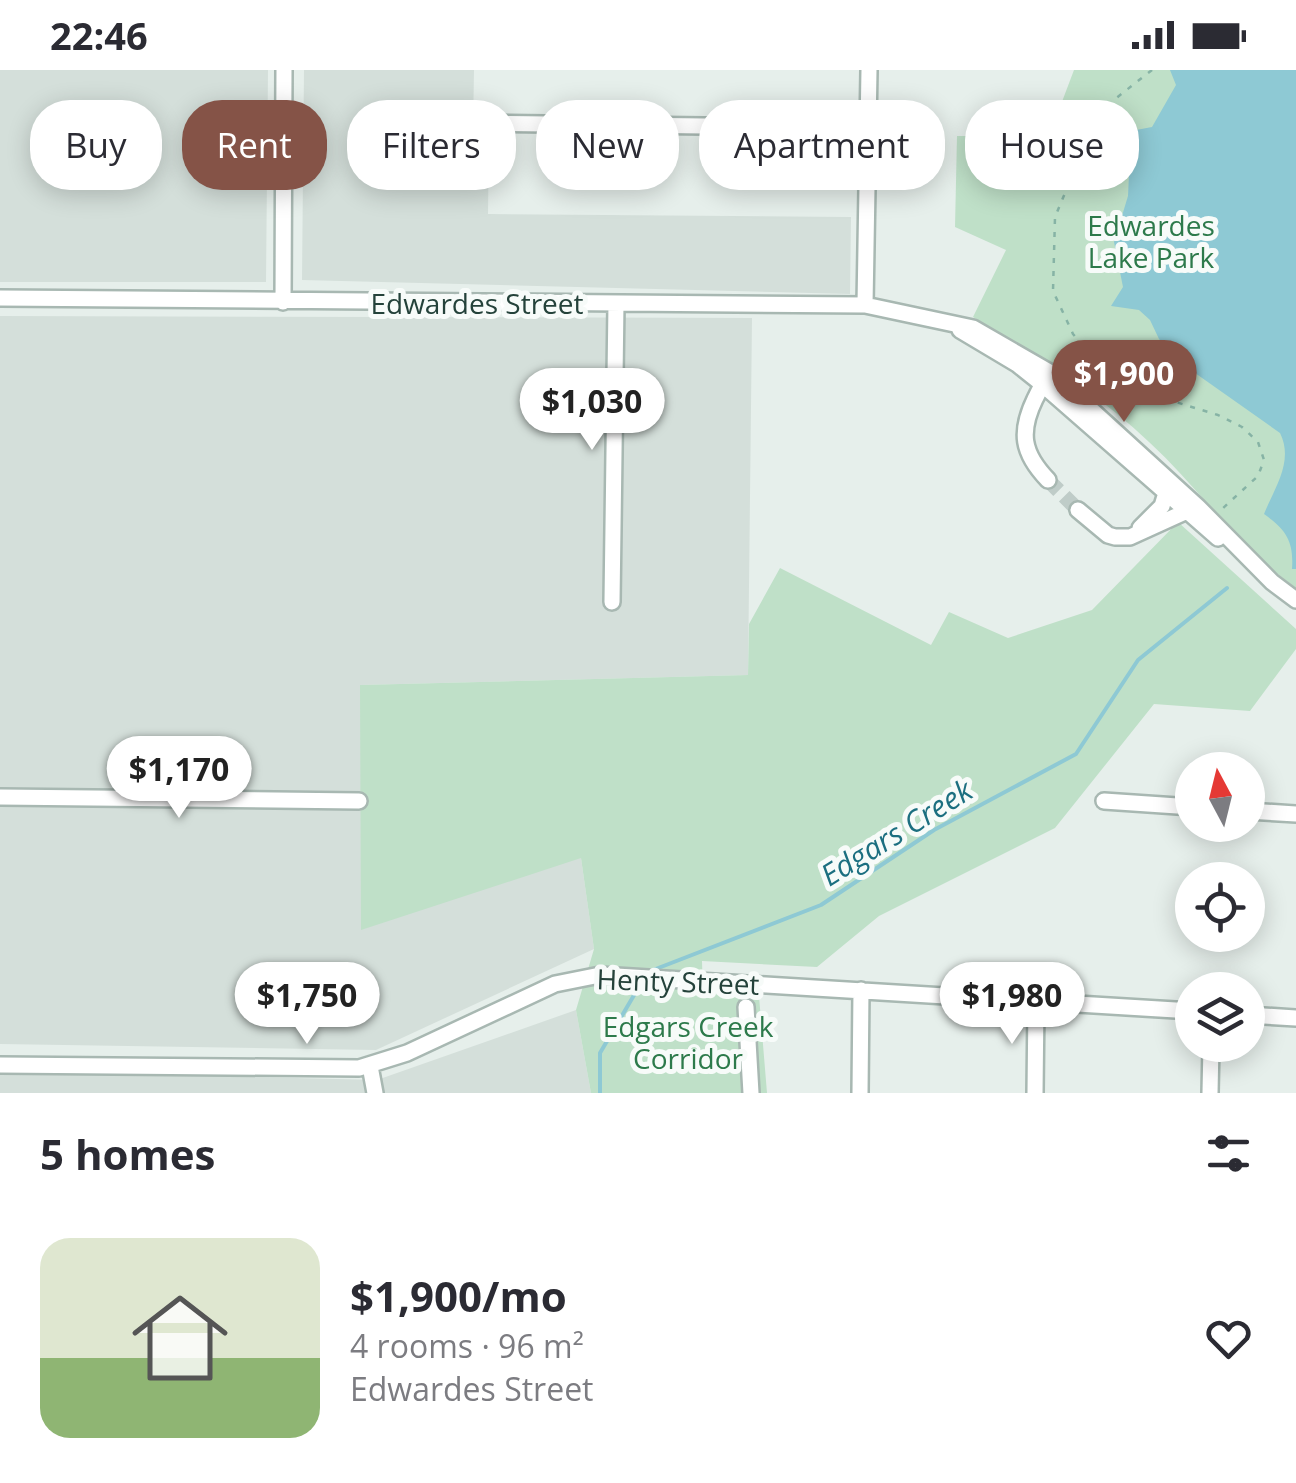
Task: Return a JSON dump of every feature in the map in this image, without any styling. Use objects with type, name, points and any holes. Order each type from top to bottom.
[{"type":"street","points":[[283,302],[284,70]]},
{"type":"street","points":[[868,100],[869,70]]},
{"type":"street","points":[[516,123],[699,125]]},
{"type":"street","points":[[865,306],[867,190]]},
{"type":"street","name":"Edwardes Street","points":[[0,298],[865,306],[952,324],[1049,380],[1260,572]]},
{"type":"street","points":[[612,602],[616,304]]},
{"type":"street","points":[[1048,480],[1035,467],[1024,425],[1027,412],[1049,380]]},
{"type":"street","points":[[1130,537],[1175,491]]},
{"type":"street","name":"Edwardes Street","points":[[1175,491],[1185,512],[1296,600]]},
{"type":"street","points":[[1078,510],[1108,536],[1130,537],[1185,512]]},
{"type":"street","points":[[0,797],[359,800]]},
{"type":"street","points":[[1104,801],[1175,806]]},
{"type":"street","points":[[1265,812],[1296,814]]},
{"type":"street","name":"Henty Street","points":[[0,1065],[323,1069],[370,1066],[442,1038],[554,984],[600,975],[1175,1011]]},
{"type":"street","points":[[860,1093],[861,990]]},
{"type":"street","points":[[1034,1093],[1036,1002]]},
{"type":"street","points":[[746,1007],[750,1093]]},
{"type":"street","points":[[1265,1016],[1296,1018]]},
{"type":"street","points":[[1210,1062],[1210,1093]]},
{"type":"street","points":[[370,1066],[375,1093]]},
{"type":"path","points":[[1152,70],[1115,99],[1085,144],[1055,218],[1053,292],[1073,334],[1094,360],[1156,396],[1230,421],[1258,442],[1264,460],[1258,476],[1222,509]]},
{"type":"shaded area","points":[[0,70],[268,70],[268,100],[182,100],[182,190],[267,190],[266,282],[0,282]]},
{"type":"shaded area","points":[[304,70],[474,70],[473,100],[347,100],[347,190],[488,190],[488,214],[851,217],[850,294],[302,280],[303,190],[327,190],[327,100],[304,100]]},
{"type":"shaded area","points":[[0,316],[752,318],[748,675],[360,685],[581,858],[594,949],[376,1050],[0,1044]]},
{"type":"shaded area","points":[[576,1010],[591,1093],[0,1093],[0,1071],[377,1080]]},
{"type":"green space","name":"Edwardes Lake Park","points":[[1074,70],[1296,70],[1296,588],[1256,555],[1129,424],[1064,375],[973,317],[1006,250],[955,227],[957,136],[965,136],[965,190],[1139,190],[1139,100],[1063,100]]},
{"type":"green space","name":"Edgars Creek Corridor","points":[[1178,522],[1296,629],[1296,649],[1250,711],[1154,704],[1055,828],[879,916],[817,967],[702,961],[703,994],[759,996],[767,1093],[591,1093],[576,1010],[594,949],[581,858],[361,930],[360,685],[748,675],[749,624],[780,568],[931,645],[949,612],[1008,638],[1092,610]]},
{"type":"water","points":[[1170,70],[1296,70],[1296,569],[1292,569],[1287,537],[1264,514],[1284,464],[1280,433],[1178,361],[1139,310],[1111,306],[1123,287],[1114,242],[1128,190],[1139,190],[1139,129],[1152,127],[1176,85]]},
{"type":"waterway","name":"Edgars Creek","points":[[648,972],[821,905],[934,830],[1076,754],[1138,660],[1227,588]]},
{"type":"waterway","name":"Edgars Creek","points":[[600,1093],[600,1053],[640,985]]},
{"type":"tunnel","points":[[1048,480],[1078,510]]}]
